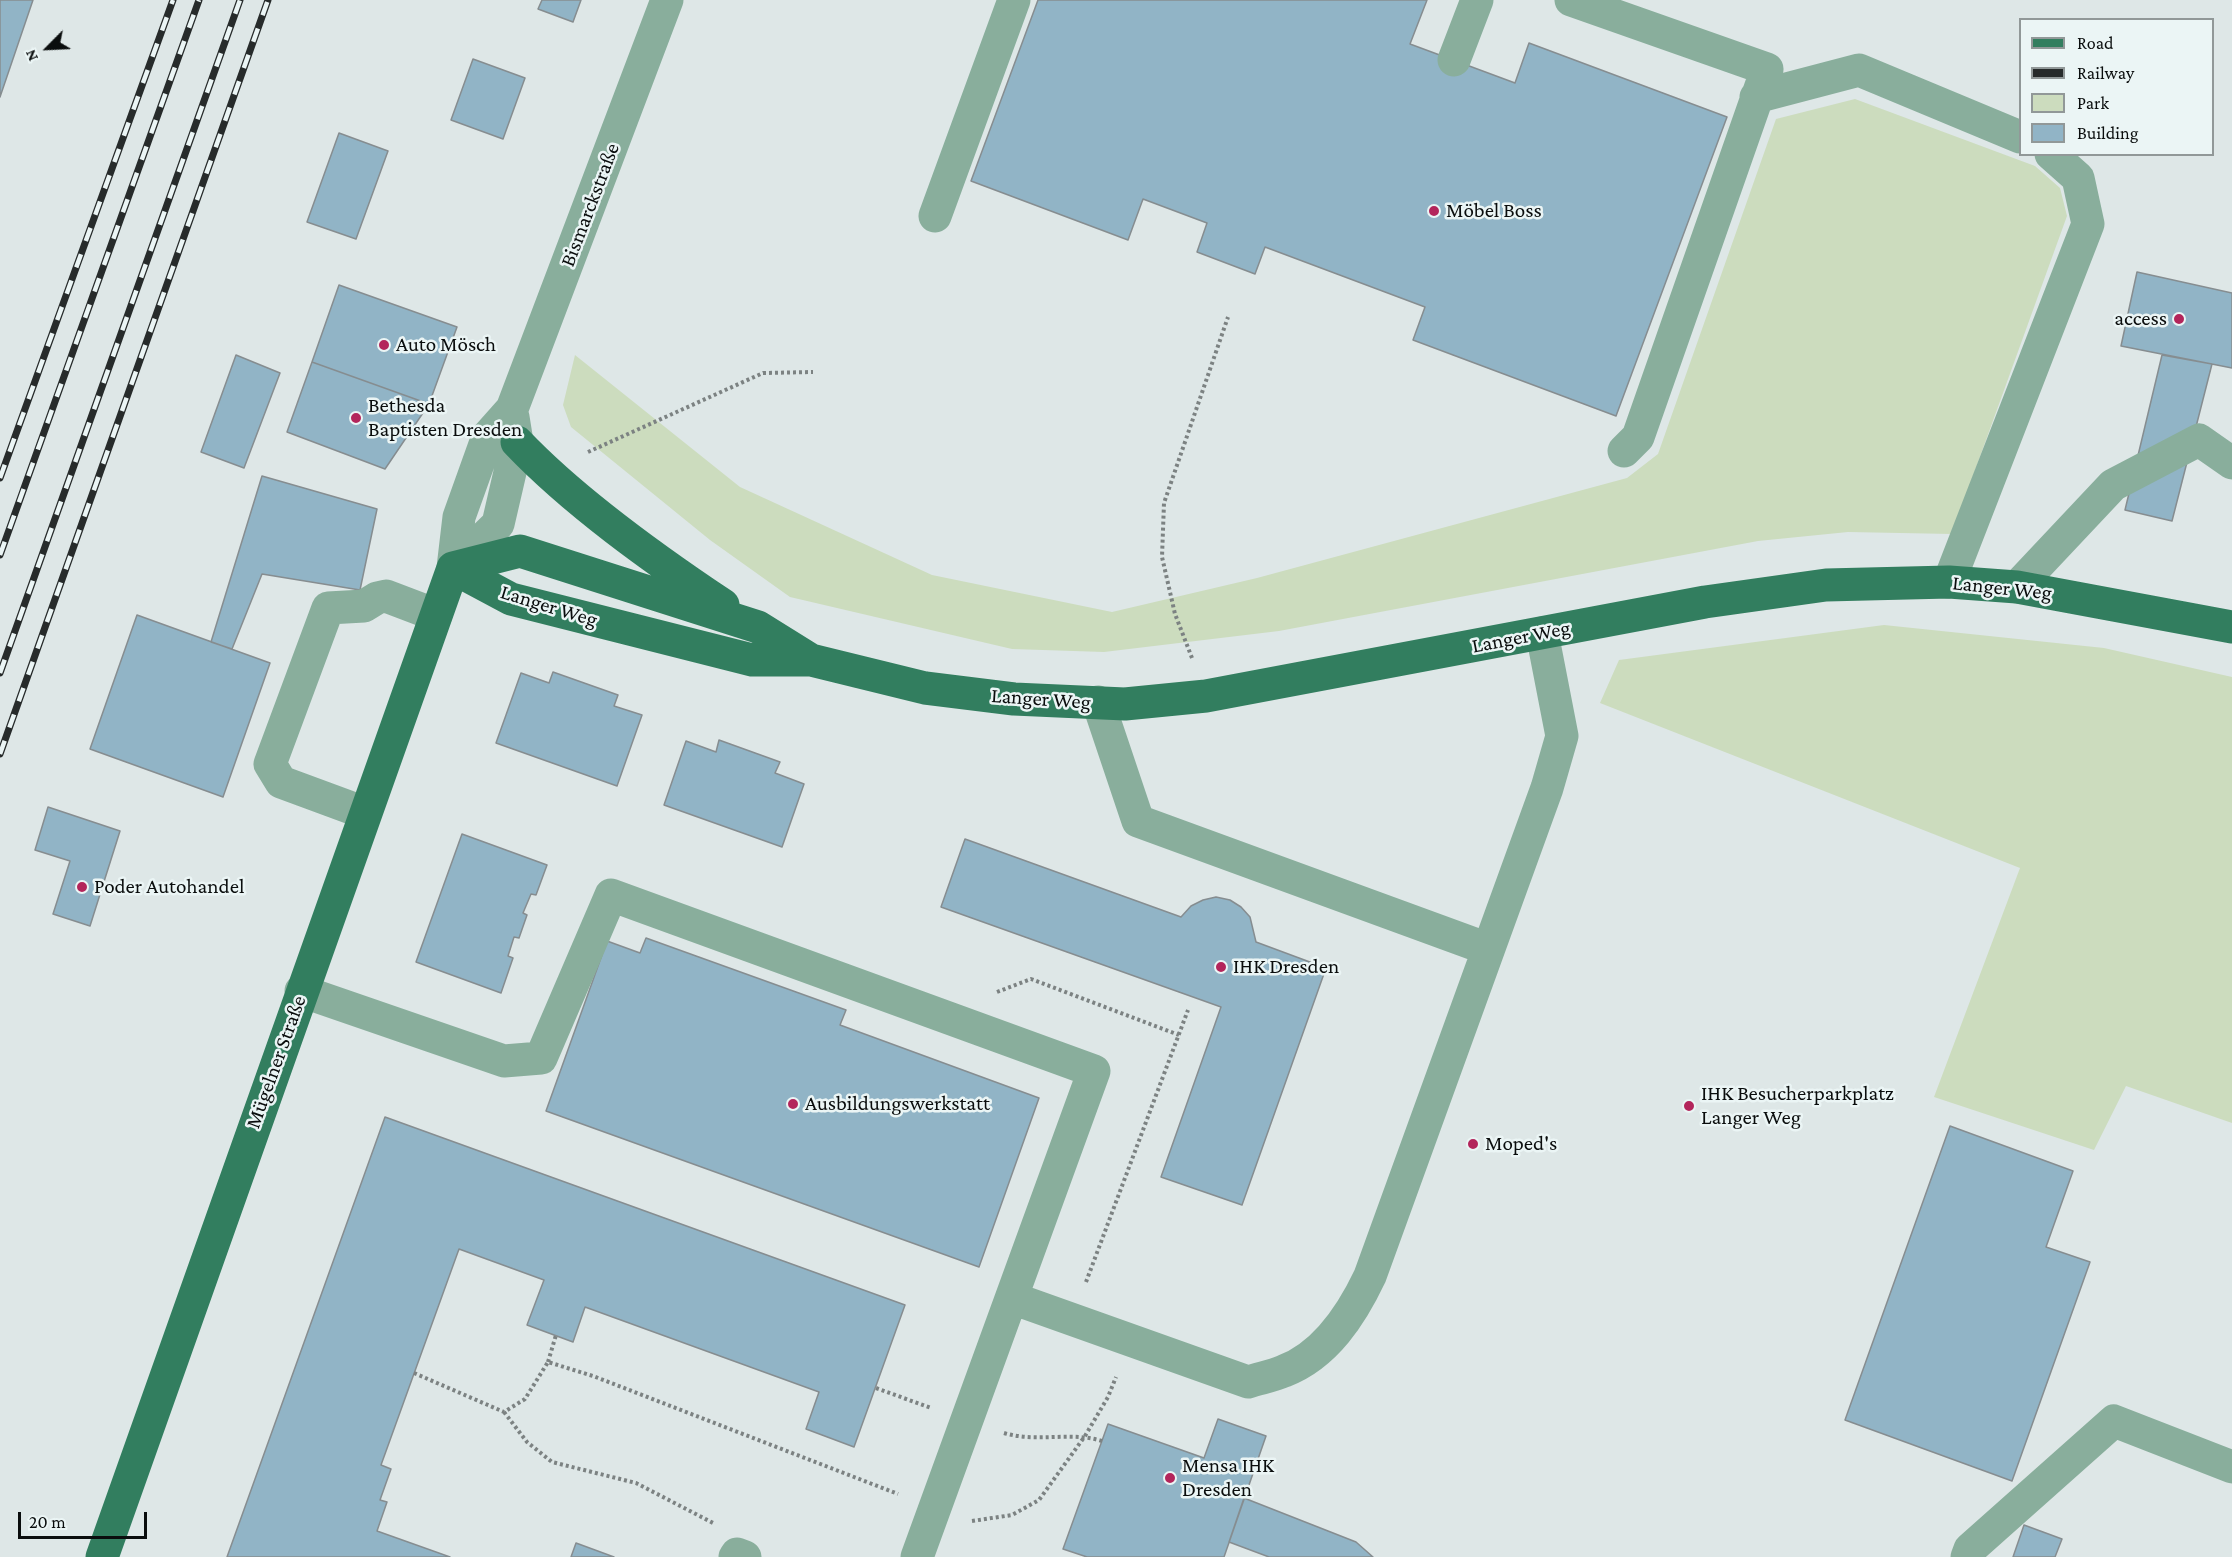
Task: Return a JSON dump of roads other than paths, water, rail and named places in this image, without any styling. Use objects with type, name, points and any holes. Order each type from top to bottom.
[{"type":"main road","points":[[517,442],[575,494],[665,564],[758,627]]},
{"type":"main road","name":"Langer Weg","points":[[453,568],[520,550],[758,627],[811,660]]},
{"type":"main road","name":"Langer Weg","points":[[453,568],[511,599],[752,660],[811,660],[926,688],[1014,699],[1125,704],[1206,696],[1705,602],[1826,585],[1949,582],[2017,587],[2232,627]]},
{"type":"main road","name":"Mügelner Straße","points":[[102,1557],[453,568]]},
{"type":"street","name":"Bismarckstraße","points":[[453,568],[459,517],[488,435],[512,409],[667,0]]},
{"type":"street","points":[[934,216],[1014,0]]},
{"type":"street","points":[[1454,60],[1477,0]]},
{"type":"street","points":[[1571,0],[1767,69],[1638,437],[1624,451]]},
{"type":"street","points":[[1756,97],[1859,70],[2019,137]]},
{"type":"street","points":[[1949,582],[2088,224],[2078,178],[2053,156]]},
{"type":"street","name":"Bismarckstraße","points":[[453,568],[498,524],[517,442],[512,409]]},
{"type":"street","points":[[2017,587],[2113,485],[2199,441],[2232,463]]},
{"type":"street","points":[[365,813],[281,782],[270,764],[328,608],[364,606],[377,598],[386,596],[436,615]]},
{"type":"street","points":[[1012,1298],[1248,1382],[1285,1371],[1312,1354],[1335,1334],[1355,1308],[1370,1276],[1546,788],[1562,736],[1542,633]]},
{"type":"street","points":[[1098,702],[1138,820],[1488,950]]},
{"type":"street","points":[[301,991],[504,1061],[541,1058],[610,896],[1094,1071],[917,1557]]},
{"type":"street","points":[[1967,1557],[1970,1549],[2114,1421],[2232,1467]]},
{"type":"railway","points":[[0,478],[173,0]]},
{"type":"railway","points":[[0,555],[199,0]]},
{"type":"railway","points":[[0,673],[240,0]]},
{"type":"railway","points":[[0,754],[268,0]]},
{"type":"place","name":"Möbel Boss","points":[[1434,211]]},
{"type":"place","name":"access","points":[[2179,319]]},
{"type":"place","name":"Auto Mösch","points":[[384,345]]},
{"type":"place","name":"Bethesda Baptisten Dresden","points":[[356,418]]},
{"type":"place","name":"Poder Autohandel","points":[[82,887]]},
{"type":"place","name":"IHK Dresden","points":[[1221,967]]},
{"type":"place","name":"Ausbildungswerkstatt","points":[[793,1104]]},
{"type":"place","name":"IHK Besucherparkplatz Langer Weg","points":[[1689,1106]]},
{"type":"place","name":"Moped's","points":[[1473,1144]]},
{"type":"place","name":"Mensa IHK Dresden","points":[[1170,1478]]}]
